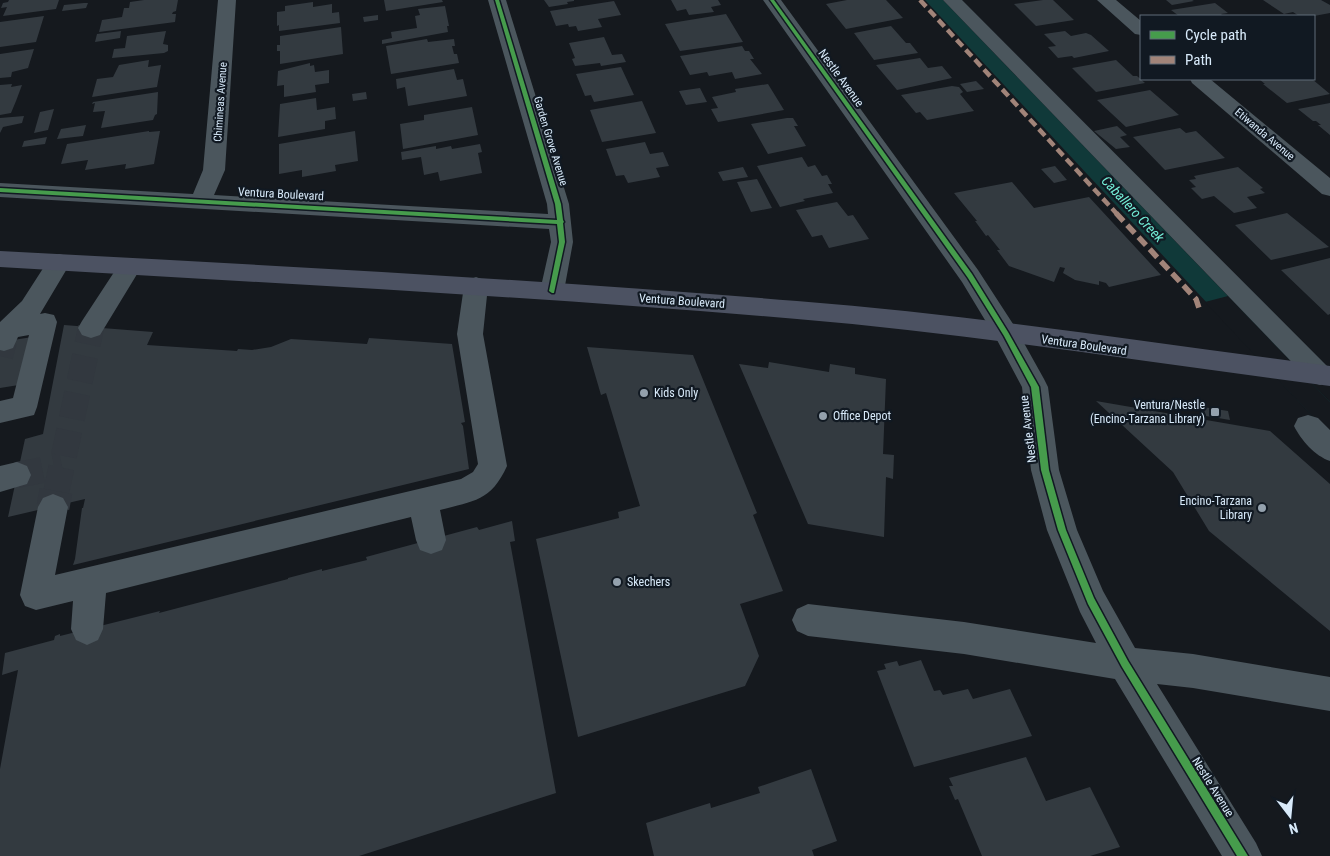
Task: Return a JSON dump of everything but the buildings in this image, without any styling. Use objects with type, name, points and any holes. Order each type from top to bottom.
[{"type":"main road","name":"Ventura Boulevard","points":[[0,259],[476,286],[800,310],[1006,334],[1317,375]]},
{"type":"street","name":"Chimineas Avenue","points":[[200,200],[214,170],[227,0]]},
{"type":"street","name":"Garden Grove Avenue","points":[[497,0],[558,204],[562,242],[552,291]]},
{"type":"street","name":"Nestle Avenue","points":[[772,0],[970,276],[1006,334],[1035,387],[1045,470],[1062,530],[1091,600],[1125,664],[1242,856]]},
{"type":"street","points":[[952,0],[1317,375]]},
{"type":"street","points":[[1106,0],[1140,29]]},
{"type":"street","name":"Etiwanda Avenue","points":[[1200,80],[1330,189]]},
{"type":"street","name":"Ventura Boulevard","points":[[0,190],[561,222]]},
{"type":"street","points":[[5,333],[31,306],[59,262]]},
{"type":"street","points":[[91,328],[130,266]]},
{"type":"street","points":[[54,506],[36,595],[467,490],[483,481],[493,466],[470,334],[476,286]]},
{"type":"street","points":[[0,412],[24,407],[45,322],[5,333]]},
{"type":"street","points":[[1308,426],[1330,449]]},
{"type":"street","points":[[423,501],[431,540]]},
{"type":"street","points":[[87,629],[91,581]]},
{"type":"street","points":[[808,620],[964,638],[1125,664],[1193,671],[1330,694]]},
{"type":"water","name":"Caballero Creek","points":[[925,0],[943,0],[1330,402],[1330,435]]},
{"type":"pier","points":[[1228,296],[1330,402],[1330,435],[1205,302]]},
{"type":"tunnel","points":[[62,466],[91,328]]},
{"type":"tunnel","points":[[0,356],[4,341]]},
{"type":"tunnel","points":[[17,475],[62,466]]},
{"type":"tunnel","points":[[56,493],[62,466]]},
{"type":"tunnel","points":[[53,507],[56,491]]},
{"type":"marked path","points":[[920,0],[1196,299],[1199,308]]},
{"type":"cycle path","points":[[497,0],[558,204],[562,242],[552,291]]},
{"type":"cycle path","points":[[772,0],[970,276],[1006,334],[1035,387],[1045,470],[1062,530],[1091,601],[1125,664],[1243,856]]},
{"type":"cycle path","points":[[0,190],[561,222]]},
{"type":"place","name":"Kids Only","points":[[644,393]]},
{"type":"place","name":"Ventura/Nestle (Encino-Tarzana Library)","points":[[1215,412]]},
{"type":"place","name":"Office Depot","points":[[823,416]]},
{"type":"place","name":"Encino-Tarzana Library","points":[[1262,508]]},
{"type":"place","name":"Skechers","points":[[617,582]]}]
